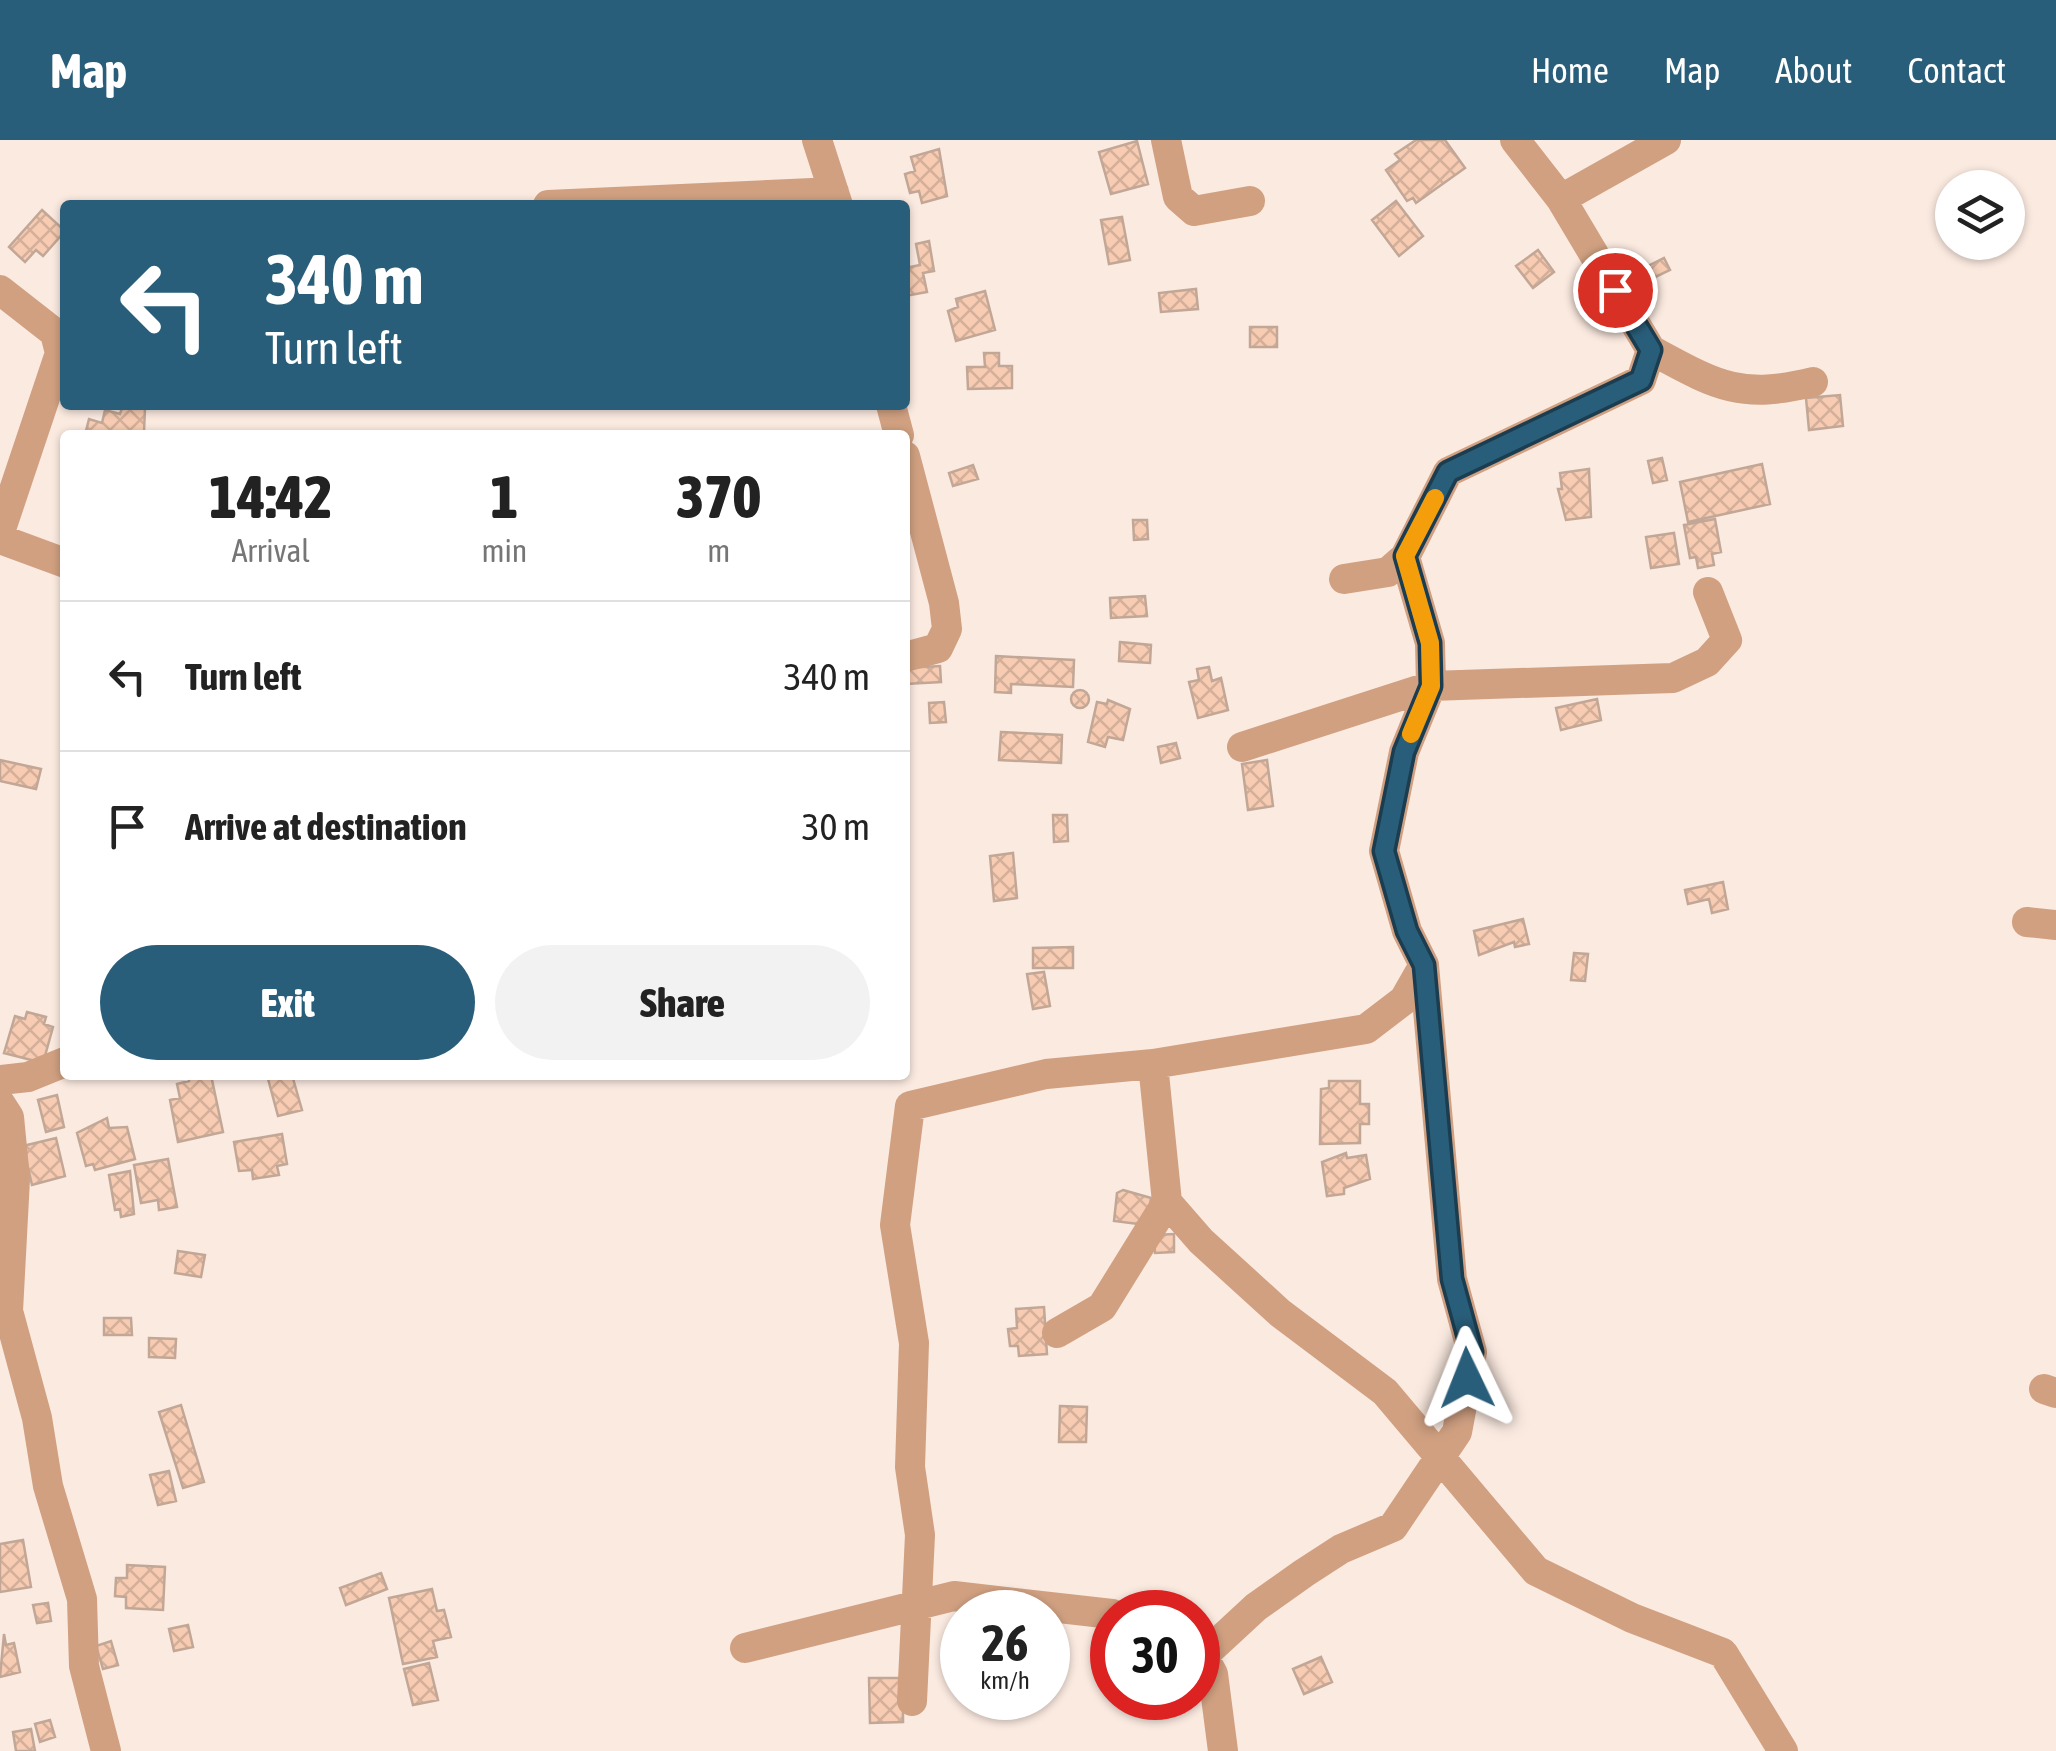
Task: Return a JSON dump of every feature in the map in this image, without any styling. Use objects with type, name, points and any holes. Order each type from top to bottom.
[{"type":"street","points":[[788,200],[836,199],[817,140]]},
{"type":"street","points":[[1166,140],[1178,197],[1194,211],[1250,202]]},
{"type":"street","points":[[1515,140],[1562,199],[1651,350],[1719,386],[1772,392],[1814,382]]},
{"type":"street","points":[[1562,199],[1666,140]]},
{"type":"street","points":[[0,290],[55,332],[60,353],[0,535],[60,561]]},
{"type":"street","points":[[1344,579],[1388,572],[1405,556],[1448,472],[1641,380],[1651,350]]},
{"type":"street","points":[[910,475],[947,629],[938,648],[910,656]]},
{"type":"street","points":[[1220,1636],[1341,1549],[1393,1527],[1457,1432],[1472,1352],[1452,1279],[1424,965],[1407,931],[1384,851],[1404,752],[1431,686],[1430,643],[1405,556]]},
{"type":"street","points":[[1242,747],[1431,686],[1674,678],[1707,662],[1727,640],[1708,592]]},
{"type":"street","points":[[912,1701],[920,1535],[910,1467],[914,1342],[895,1225],[910,1106],[1046,1074],[1153,1064],[1366,1029],[1404,1000],[1424,965]]},
{"type":"street","points":[[0,1080],[28,1077],[60,1064]]},
{"type":"street","points":[[1153,1064],[1167,1202],[1201,1241],[1280,1312],[1385,1392],[1536,1571],[1650,1626],[1723,1653],[1783,1751]]},
{"type":"street","points":[[0,1103],[9,1117],[15,1178],[8,1311],[37,1418],[48,1486],[82,1599],[84,1666],[106,1751]]},
{"type":"street","points":[[1058,1334],[1102,1307],[1167,1202]]},
{"type":"street","points":[[744,1648],[954,1596],[1090,1611]]},
{"type":"street","points":[[1219,1720],[1223,1751]]},
{"type":"building","points":[[1416,140],[1445,140],[1465,168],[1416,203],[1413,198],[1407,201],[1386,170],[1400,160],[1395,154]]},
{"type":"building","points":[[1137,141],[1148,184],[1111,194],[1099,152]]},
{"type":"building","points":[[939,149],[947,196],[922,203],[919,191],[910,193],[905,174],[915,171],[911,157]]},
{"type":"building","points":[[1396,201],[1423,236],[1399,256],[1372,220]]},
{"type":"building","points":[[42,210],[60,226],[60,237],[43,256],[36,250],[25,262],[9,247]]},
{"type":"building","points":[[1122,217],[1130,260],[1109,264],[1101,220]]},
{"type":"building","points":[[929,241],[934,271],[923,273],[927,292],[910,295],[910,267],[920,265],[916,244]]},
{"type":"building","points":[[1538,250],[1554,272],[1533,288],[1516,266]]},
{"type":"building","points":[[1664,258],[1670,270],[1645,282],[1640,270]]},
{"type":"building","points":[[1196,289],[1198,309],[1161,312],[1159,293]]},
{"type":"building","points":[[985,291],[995,330],[956,341],[948,311],[958,307],[956,299]]},
{"type":"building","points":[[1250,327],[1277,327],[1277,347],[1250,347]]},
{"type":"building","points":[[984,353],[999,353],[999,366],[1012,366],[1012,388],[968,389],[967,367],[985,367]]},
{"type":"building","points":[[1840,395],[1843,426],[1809,430],[1806,398]]},
{"type":"building","points":[[105,410],[120,414],[121,410],[145,410],[144,430],[86,430],[89,419],[102,423]]},
{"type":"building","points":[[1662,458],[1667,480],[1653,483],[1648,461]]},
{"type":"building","points":[[1762,464],[1770,504],[1688,522],[1680,482]]},
{"type":"building","points":[[973,465],[978,479],[953,486],[949,473]]},
{"type":"building","points":[[1589,469],[1591,517],[1566,520],[1558,489],[1562,489],[1560,473]]},
{"type":"building","points":[[1715,519],[1721,552],[1712,554],[1714,565],[1698,568],[1696,557],[1690,558],[1684,525]]},
{"type":"building","points":[[1133,520],[1147,520],[1148,539],[1134,540]]},
{"type":"building","points":[[1674,533],[1679,564],[1651,568],[1646,537]]},
{"type":"building","points":[[1145,596],[1147,616],[1111,618],[1110,598]]},
{"type":"building","points":[[1120,642],[1151,645],[1150,663],[1119,661]]},
{"type":"building","points":[[996,656],[1074,660],[1073,687],[1011,684],[1011,693],[995,692]]},
{"type":"building","points":[[940,666],[941,682],[910,684],[910,668]]},
{"type":"building","points":[[1209,667],[1212,681],[1221,678],[1228,710],[1198,718],[1189,682],[1199,680],[1197,669]]},
{"type":"building","points":[[1080,690],[1089,699],[1080,708],[1071,699]]},
{"type":"building","points":[[1597,699],[1601,720],[1561,730],[1556,708]]},
{"type":"building","points":[[1108,700],[1130,709],[1123,740],[1108,737],[1105,747],[1088,742],[1097,702],[1107,704]]},
{"type":"building","points":[[944,702],[946,722],[930,723],[929,703]]},
{"type":"building","points":[[1001,732],[1062,735],[1061,763],[999,760]]},
{"type":"building","points":[[1176,743],[1180,758],[1161,763],[1158,747]]},
{"type":"building","points":[[0,760],[41,769],[36,789],[0,781]]},
{"type":"building","points":[[1267,760],[1273,806],[1248,810],[1242,764]]},
{"type":"building","points":[[1053,815],[1067,815],[1068,841],[1054,842]]},
{"type":"building","points":[[1013,853],[1017,898],[994,901],[990,856]]},
{"type":"building","points":[[1723,882],[1728,909],[1712,913],[1709,899],[1688,904],[1685,890]]},
{"type":"building","points":[[1523,919],[1529,944],[1515,947],[1514,942],[1479,955],[1474,931]]},
{"type":"building","points":[[1073,947],[1073,968],[1033,968],[1033,948]]},
{"type":"building","points":[[1574,953],[1588,954],[1585,981],[1571,980]]},
{"type":"building","points":[[1044,972],[1050,1006],[1033,1009],[1027,974]]},
{"type":"building","points":[[27,1012],[46,1017],[44,1024],[53,1027],[43,1063],[4,1053],[15,1016],[25,1019]]},
{"type":"building","points":[[212,1080],[223,1132],[178,1142],[170,1100],[180,1098],[177,1084]]},
{"type":"building","points":[[268,1080],[293,1080],[302,1110],[278,1116]]},
{"type":"building","points":[[1329,1081],[1360,1081],[1360,1104],[1369,1104],[1369,1124],[1360,1124],[1360,1143],[1320,1144],[1321,1089],[1329,1088]]},
{"type":"building","points":[[57,1095],[64,1127],[46,1132],[38,1100]]},
{"type":"building","points":[[107,1118],[109,1128],[127,1127],[135,1159],[95,1170],[93,1164],[86,1166],[77,1133]]},
{"type":"building","points":[[282,1134],[287,1164],[277,1166],[279,1175],[253,1179],[252,1170],[239,1171],[234,1142]]},
{"type":"building","points":[[56,1138],[65,1176],[32,1185],[23,1146]]},
{"type":"building","points":[[1346,1153],[1347,1158],[1366,1155],[1370,1179],[1344,1188],[1344,1194],[1327,1196],[1322,1162]]},
{"type":"building","points":[[168,1159],[177,1207],[159,1210],[158,1200],[141,1203],[134,1165]]},
{"type":"building","points":[[130,1171],[134,1214],[121,1217],[120,1209],[115,1210],[109,1175]]},
{"type":"building","points":[[1123,1190],[1151,1198],[1147,1225],[1114,1221],[1117,1193]]},
{"type":"building","points":[[1174,1234],[1174,1252],[1155,1253],[1154,1235]]},
{"type":"building","points":[[178,1251],[205,1255],[201,1277],[175,1273]]},
{"type":"building","points":[[1044,1307],[1047,1354],[1019,1356],[1018,1346],[1010,1346],[1008,1329],[1017,1328],[1016,1309]]},
{"type":"building","points":[[104,1318],[131,1318],[132,1335],[104,1335]]},
{"type":"building","points":[[149,1338],[176,1339],[175,1358],[149,1357]]},
{"type":"building","points":[[181,1405],[204,1482],[183,1488],[159,1412]]},
{"type":"building","points":[[1060,1406],[1087,1407],[1086,1442],[1059,1442]]},
{"type":"building","points":[[169,1471],[176,1501],[158,1505],[150,1475]]},
{"type":"building","points":[[23,1540],[31,1587],[0,1592],[0,1544]]},
{"type":"building","points":[[127,1565],[165,1567],[163,1610],[126,1608],[126,1597],[115,1596],[116,1578],[127,1578]]},
{"type":"building","points":[[381,1573],[387,1589],[346,1605],[340,1588]]},
{"type":"building","points":[[432,1589],[437,1611],[444,1610],[451,1637],[433,1641],[437,1657],[403,1664],[389,1598]]},
{"type":"building","points":[[48,1603],[51,1621],[37,1623],[33,1605]]},
{"type":"building","points":[[188,1625],[193,1647],[174,1651],[169,1629]]},
{"type":"building","points":[[4,1634],[6,1645],[14,1643],[20,1672],[0,1677]]},
{"type":"building","points":[[111,1641],[118,1665],[103,1669],[96,1646]]},
{"type":"building","points":[[1321,1657],[1332,1682],[1304,1694],[1293,1669]]},
{"type":"building","points":[[429,1663],[438,1700],[413,1705],[404,1669]]},
{"type":"building","points":[[869,1678],[903,1678],[903,1722],[870,1723]]},
{"type":"building","points":[[50,1720],[55,1737],[40,1742],[35,1724]]},
{"type":"building","points":[[31,1729],[35,1751],[16,1751],[13,1732]]},
{"type":"slow traffic","points":[[1411,734],[1431,686],[1430,643],[1405,556],[1435,498]]},
{"type":"route","points":[[1467,1378],[1472,1352],[1452,1279],[1424,965],[1407,931],[1384,851],[1404,752],[1431,686],[1430,643],[1405,556],[1448,472],[1641,380],[1651,350],[1615,290]]}]
